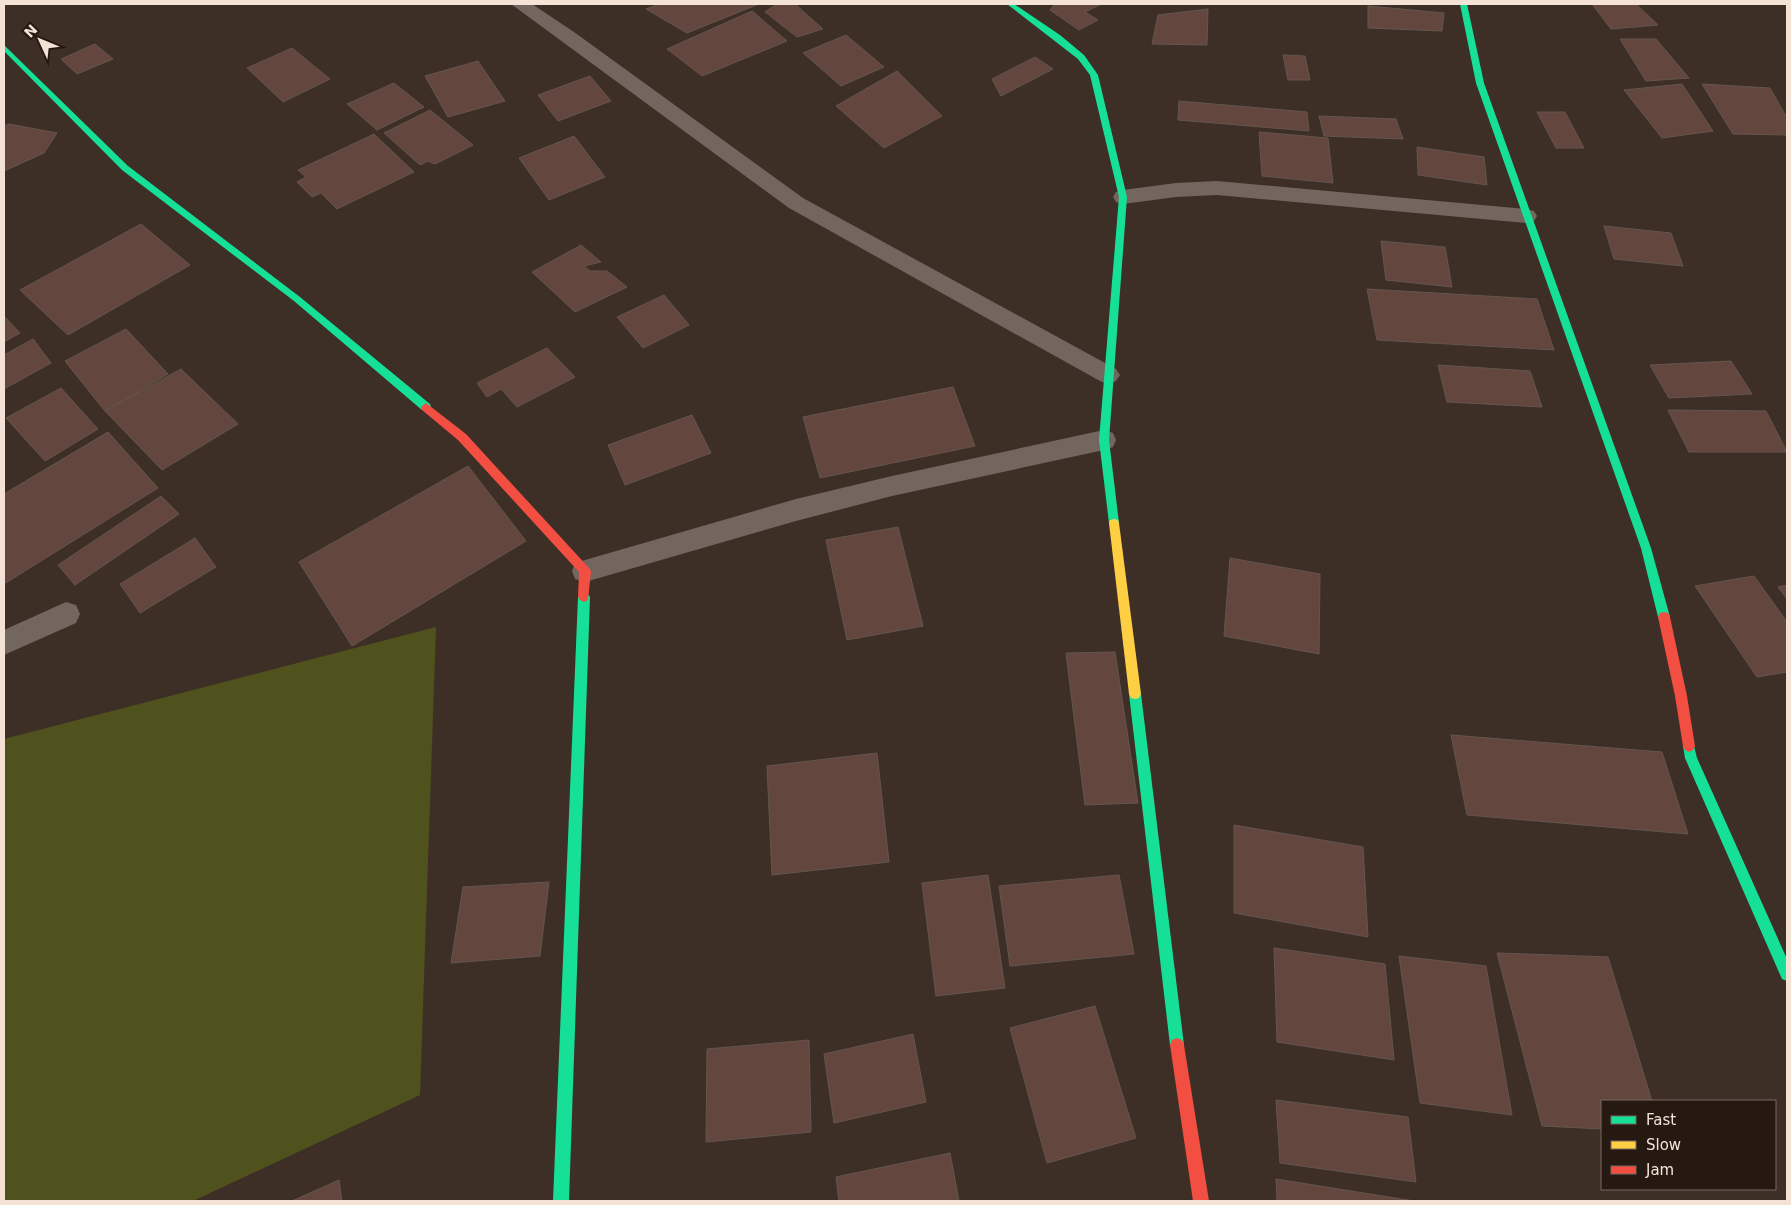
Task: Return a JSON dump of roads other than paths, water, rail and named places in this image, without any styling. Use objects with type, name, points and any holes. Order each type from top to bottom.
[{"type":"street","points":[[520,4],[568,36],[796,203],[1108,375]]},
{"type":"street","points":[[1010,4],[1057,37],[1081,58],[1094,76],[1123,197],[1104,440],[1174,1021],[1201,1201]]},
{"type":"street","points":[[1463,4],[1480,83],[1646,548],[1675,670],[1691,758],[1787,974]]},
{"type":"street","points":[[4,47],[126,168],[297,299],[462,437],[585,571],[561,1201]]},
{"type":"street","points":[[1123,197],[1176,190],[1217,188],[1526,216]]},
{"type":"street","points":[[585,571],[796,510],[892,486],[1104,440]]},
{"type":"street","points":[[4,643],[66,614]]}]
